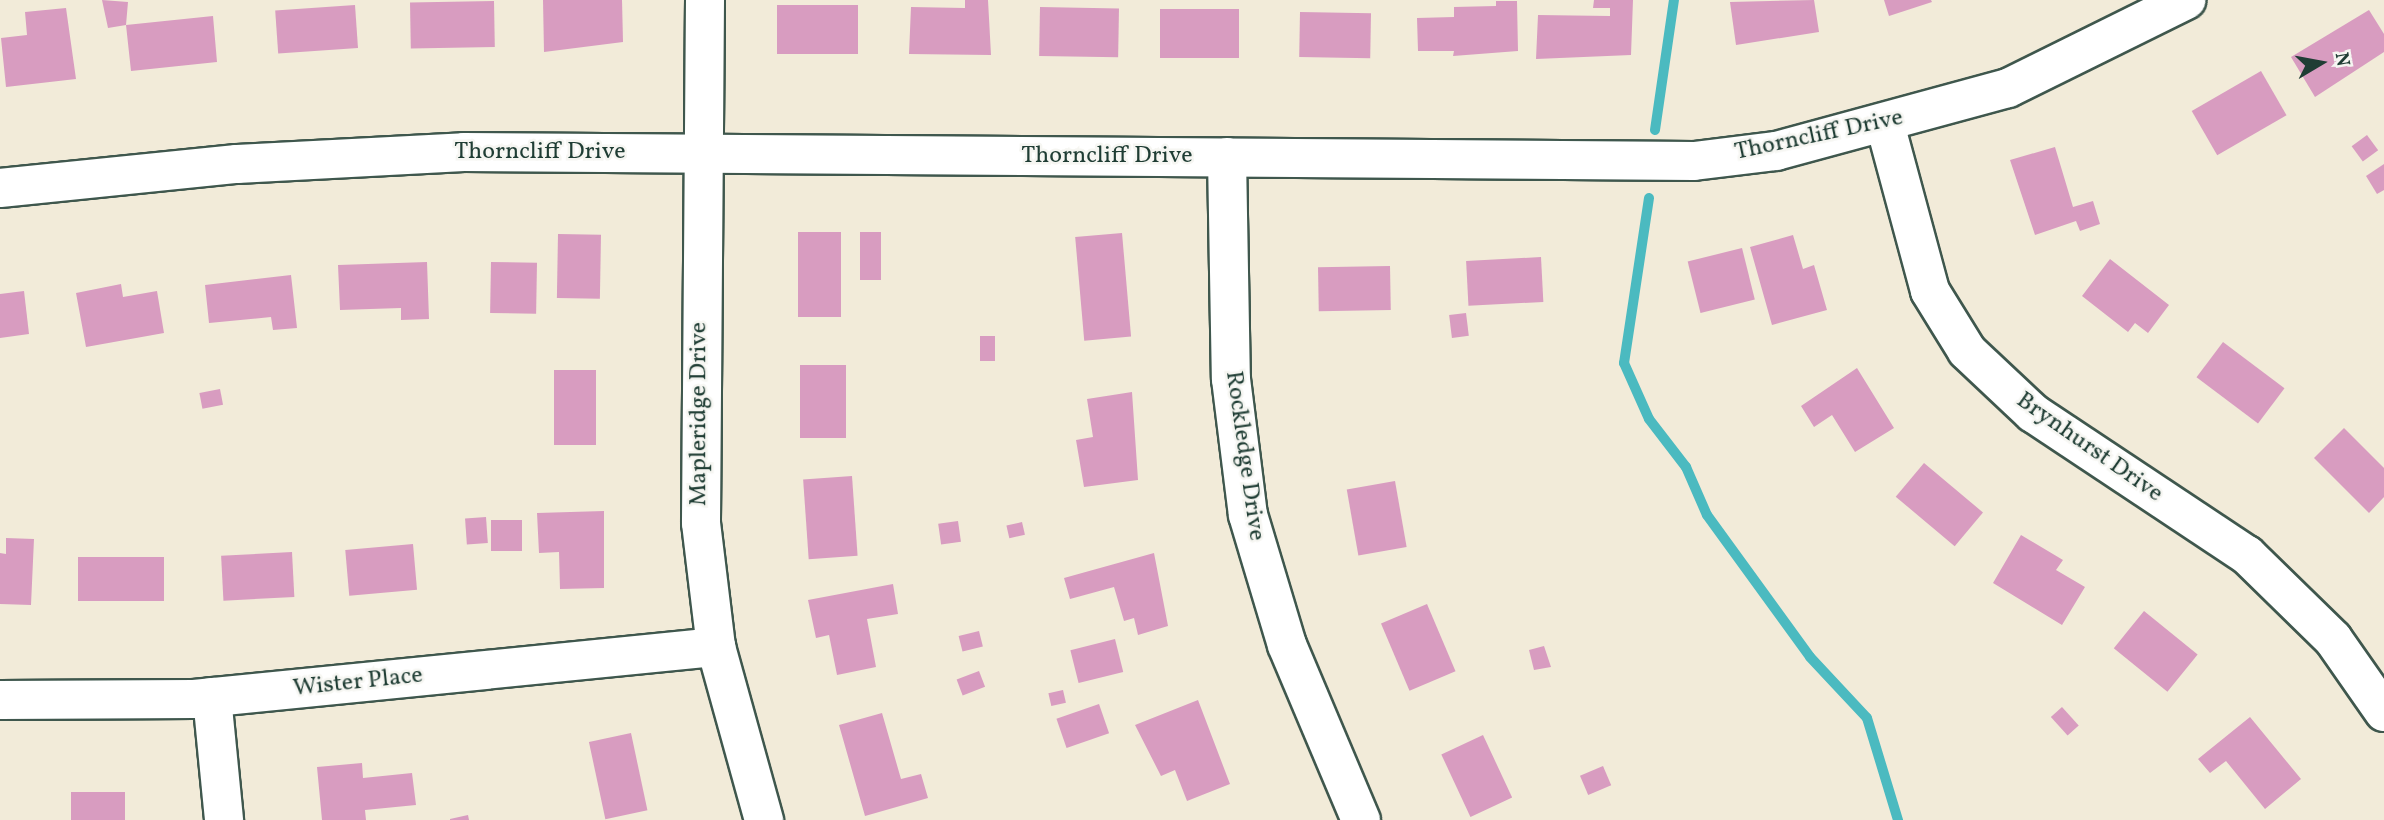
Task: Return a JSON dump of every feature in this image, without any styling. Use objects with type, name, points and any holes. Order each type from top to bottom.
[{"type":"street","name":"Mapleridge Drive","points":[[705,0],[701,523],[716,647],[764,820]]},
{"type":"street","name":"Thorncliff Drive","points":[[0,188],[390,154],[1694,161],[1776,151],[1885,124],[2008,88],[2186,0]]},
{"type":"street","name":"Brynhurst Drive","points":[[1885,124],[1930,291],[1967,351],[2034,413],[2247,555],[2333,639],[2384,712]]},
{"type":"street","name":"Rockledge Drive","points":[[1227,157],[1231,367],[1248,515],[1287,645],[1361,820]]},
{"type":"street","name":"Wister Place","points":[[0,700],[212,697],[716,647]]},
{"type":"street","points":[[212,697],[224,820]]},
{"type":"building","points":[[102,0],[128,2],[126,25],[108,28]]},
{"type":"building","points":[[543,0],[622,0],[623,42],[544,52]]},
{"type":"building","points":[[965,0],[988,0],[991,55],[909,54],[911,7],[965,8]]},
{"type":"building","points":[[1594,0],[1633,0],[1631,55],[1536,59],[1538,15],[1610,16],[1610,8],[1593,8]]},
{"type":"building","points":[[1814,0],[1819,32],[1736,45],[1730,2]]},
{"type":"building","points":[[1884,0],[1931,0],[1932,2],[1889,16]]},
{"type":"building","points":[[494,1],[495,47],[411,48],[410,2]]},
{"type":"building","points":[[1496,1],[1517,1],[1518,51],[1453,56],[1454,51],[1418,51],[1417,18],[1454,17],[1454,7],[1496,6]]},
{"type":"building","points":[[355,5],[358,48],[278,53],[275,11]]},
{"type":"building","points":[[777,5],[858,5],[858,54],[777,54]]},
{"type":"building","points":[[1040,7],[1119,8],[1118,57],[1039,56]]},
{"type":"building","points":[[66,8],[76,79],[6,87],[1,38],[27,35],[25,12]]},
{"type":"building","points":[[1160,9],[1239,9],[1239,58],[1160,58]]},
{"type":"building","points":[[2369,10],[2384,34],[2384,52],[2315,97],[2291,57]]},
{"type":"building","points":[[1300,12],[1371,13],[1370,58],[1299,57]]},
{"type":"building","points":[[213,16],[217,62],[131,71],[126,25]]},
{"type":"building","points":[[2261,71],[2286,115],[2217,155],[2192,111]]},
{"type":"building","points":[[2367,135],[2378,150],[2363,162],[2352,146]]},
{"type":"building","points":[[2055,147],[2073,207],[2093,201],[2100,224],[2080,231],[2076,221],[2035,235],[2010,160]]},
{"type":"building","points":[[2384,164],[2384,190],[2377,194],[2366,176]]},
{"type":"building","points":[[798,232],[841,232],[841,317],[798,317]]},
{"type":"building","points":[[860,232],[881,232],[881,280],[860,280]]},
{"type":"building","points":[[1122,233],[1131,337],[1084,341],[1075,237]]},
{"type":"building","points":[[558,234],[601,235],[600,299],[557,298]]},
{"type":"building","points":[[1793,235],[1803,269],[1814,265],[1827,310],[1772,325],[1750,247]]},
{"type":"building","points":[[1742,248],[1755,299],[1700,313],[1688,262]]},
{"type":"building","points":[[1541,257],[1543,302],[1468,306],[1466,261]]},
{"type":"building","points":[[2110,259],[2169,305],[2148,333],[2135,323],[2128,332],[2082,296]]},
{"type":"building","points":[[427,262],[429,319],[401,320],[401,308],[340,310],[338,265]]},
{"type":"building","points":[[491,262],[537,263],[536,314],[490,313]]},
{"type":"building","points":[[1390,266],[1391,310],[1319,311],[1318,267]]},
{"type":"building","points":[[291,275],[297,328],[273,330],[271,317],[209,323],[205,285]]},
{"type":"building","points":[[121,284],[123,297],[157,291],[164,333],[86,347],[76,293]]},
{"type":"building","points":[[24,291],[29,334],[0,338],[0,294]]},
{"type":"building","points":[[1466,313],[1469,336],[1452,338],[1449,315]]},
{"type":"building","points":[[980,336],[995,336],[995,361],[980,361]]},
{"type":"building","points":[[2223,342],[2284,388],[2258,423],[2197,377]]},
{"type":"building","points":[[800,365],[846,365],[846,438],[800,438]]},
{"type":"building","points":[[1857,368],[1894,428],[1855,452],[1832,415],[1814,427],[1801,406]]},
{"type":"building","points":[[554,370],[596,370],[596,445],[554,445]]},
{"type":"building","points":[[220,389],[223,405],[202,409],[199,393]]},
{"type":"building","points":[[1132,392],[1138,480],[1084,487],[1076,440],[1093,437],[1087,399]]},
{"type":"building","points":[[2344,428],[2384,468],[2384,497],[2369,513],[2314,458]]},
{"type":"building","points":[[1924,463],[1983,512],[1955,546],[1896,497]]},
{"type":"building","points":[[852,476],[858,556],[809,559],[803,479]]},
{"type":"building","points":[[1395,481],[1407,547],[1358,555],[1347,490]]},
{"type":"building","points":[[604,511],[604,588],[560,589],[559,552],[539,553],[537,513]]},
{"type":"building","points":[[486,517],[488,543],[467,544],[465,518]]},
{"type":"building","points":[[491,520],[522,520],[522,551],[491,551]]},
{"type":"building","points":[[958,521],[961,542],[941,545],[938,524]]},
{"type":"building","points":[[1022,522],[1025,535],[1009,538],[1006,526]]},
{"type":"building","points":[[2021,535],[2063,560],[2056,570],[2085,587],[2062,625],[1993,583]]},
{"type":"building","points":[[6,538],[34,539],[31,605],[0,604],[0,553],[6,554]]},
{"type":"building","points":[[413,544],[417,590],[349,596],[345,550]]},
{"type":"building","points":[[292,552],[294,597],[223,601],[221,556]]},
{"type":"building","points":[[1154,553],[1168,626],[1138,635],[1134,618],[1124,621],[1114,587],[1070,599],[1064,578]]},
{"type":"building","points":[[78,557],[164,557],[164,601],[78,601]]},
{"type":"building","points":[[893,584],[898,614],[867,619],[876,667],[837,675],[829,635],[816,638],[808,600]]},
{"type":"building","points":[[1427,604],[1456,671],[1409,691],[1381,624]]},
{"type":"building","points":[[2144,611],[2198,654],[2167,692],[2114,648]]},
{"type":"building","points":[[979,631],[983,647],[962,652],[959,636]]},
{"type":"building","points":[[1115,639],[1123,672],[1079,683],[1070,650]]},
{"type":"building","points":[[1544,646],[1551,667],[1534,670],[1529,650]]},
{"type":"building","points":[[979,671],[985,687],[963,695],[957,680]]},
{"type":"building","points":[[1063,690],[1066,703],[1051,706],[1048,693]]},
{"type":"building","points":[[1198,700],[1230,784],[1187,801],[1175,770],[1161,776],[1135,725]]},
{"type":"building","points":[[1099,704],[1109,733],[1067,748],[1056,719]]},
{"type":"building","points":[[2062,707],[2079,726],[2068,736],[2051,717]]},
{"type":"building","points":[[882,713],[901,779],[921,774],[928,798],[865,816],[839,725]]},
{"type":"building","points":[[2250,717],[2301,779],[2265,809],[2226,761],[2210,773],[2198,759]]},
{"type":"building","points":[[631,733],[647,810],[605,819],[589,742]]},
{"type":"building","points":[[1483,735],[1512,798],[1470,817],[1441,754]]},
{"type":"building","points":[[362,763],[363,778],[412,773],[416,805],[365,810],[366,820],[322,820],[317,767]]},
{"type":"building","points":[[1603,766],[1611,785],[1588,795],[1580,776]]},
{"type":"building","points":[[71,792],[125,792],[125,820],[71,820]]},
{"type":"building","points":[[468,815],[469,820],[450,820],[450,819]]},
{"type":"waterway","points":[[1655,130],[1674,0]]},
{"type":"waterway","points":[[1649,198],[1624,363],[1649,419],[1686,467],[1707,515],[1810,657],[1867,718],[1898,820]]}]
